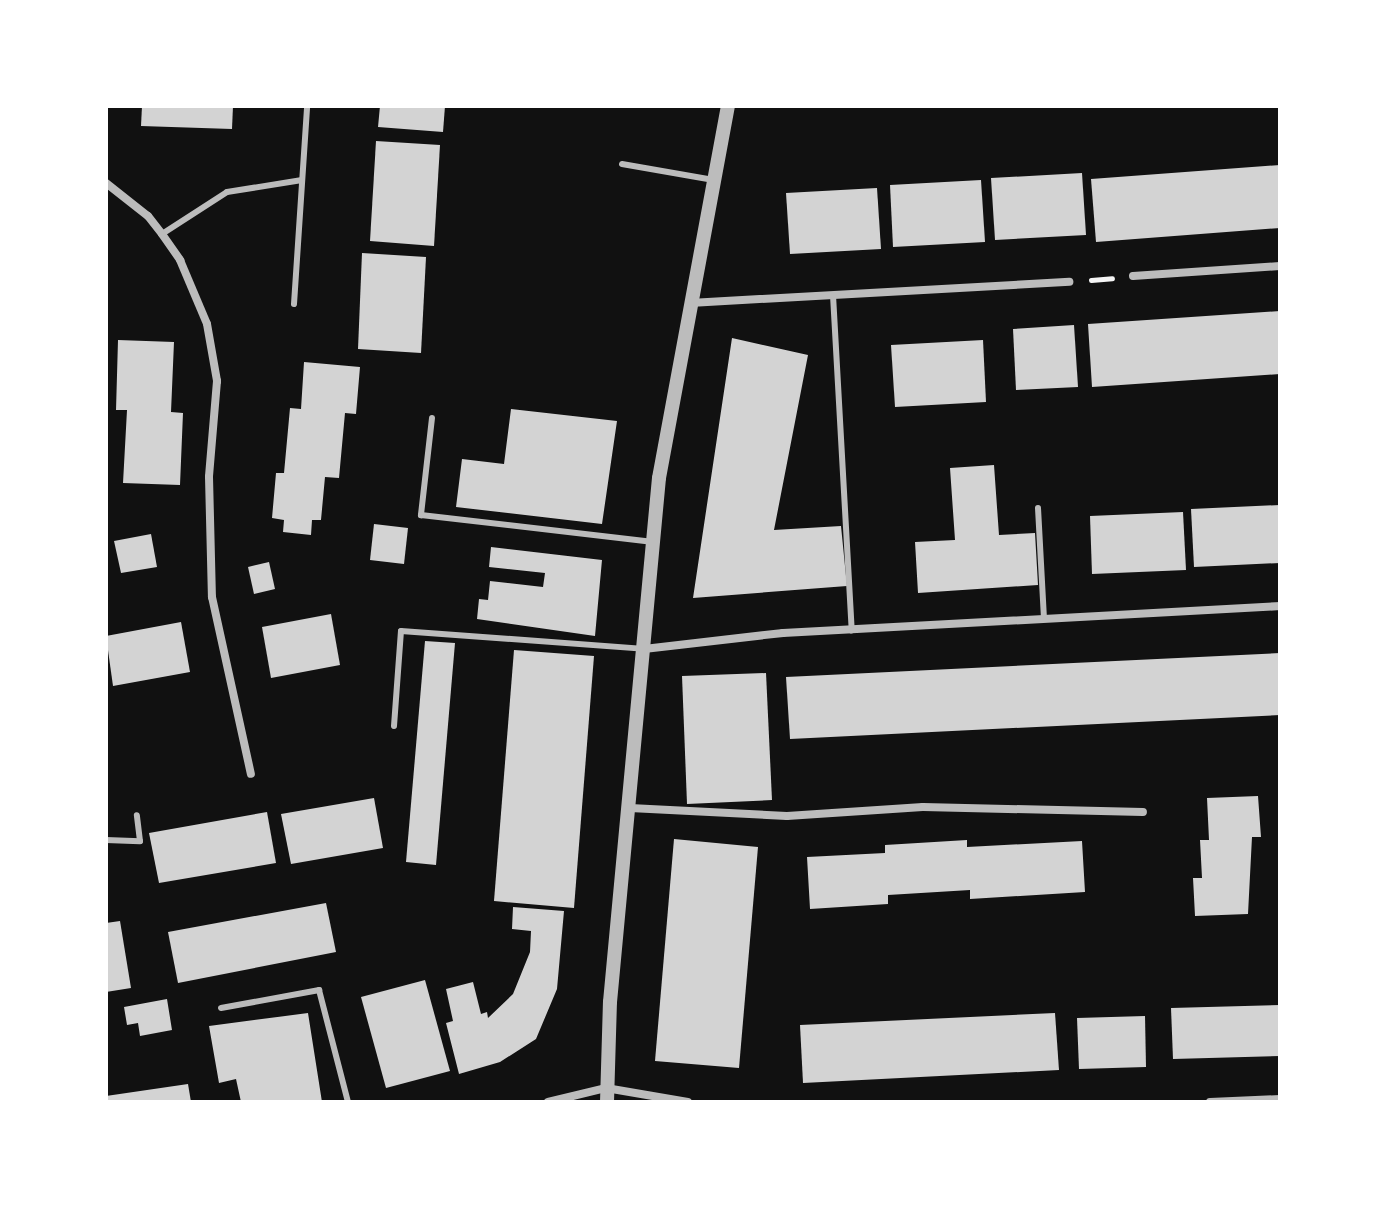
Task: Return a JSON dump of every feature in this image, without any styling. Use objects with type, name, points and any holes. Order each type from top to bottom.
[{"type":"street","points":[[606,1095],[659,478],[728,106]]},
{"type":"street","points":[[106,183],[148,216],[180,260],[215,360],[209,477],[212,597],[251,774]]},
{"type":"street","points":[[1133,276],[1280,266]]},
{"type":"street","points":[[690,303],[1069,282]]},
{"type":"street","points":[[644,649],[852,630],[1280,606]]},
{"type":"street","points":[[630,808],[787,816],[923,807],[1143,812]]},
{"type":"street","points":[[548,1102],[606,1095],[688,1102]]},
{"type":"street","points":[[1210,1102],[1280,1099]]},
{"type":"lane","points":[[294,304],[307,106]]},
{"type":"lane","points":[[622,164],[714,180]]},
{"type":"lane","points":[[162,234],[227,192],[302,180]]},
{"type":"lane","points":[[833,295],[852,630]]},
{"type":"lane","points":[[432,418],[421,515],[653,542]]},
{"type":"lane","points":[[1038,508],[1044,619]]},
{"type":"lane","points":[[394,726],[401,631],[644,649]]},
{"type":"lane","points":[[106,840],[140,841],[137,815]]},
{"type":"lane","points":[[221,1008],[319,990],[348,1102]]},
{"type":"path","points":[[1069,282],[1133,276]]},
{"type":"building","points":[[142,106],[233,106],[232,129],[141,126]]},
{"type":"building","points":[[380,106],[445,106],[443,132],[378,127]]},
{"type":"building","points":[[376,141],[440,145],[434,246],[370,241]]},
{"type":"building","points":[[1280,165],[1280,228],[1096,242],[1091,179]]},
{"type":"building","points":[[1082,173],[1086,235],[995,240],[991,178]]},
{"type":"building","points":[[981,180],[985,242],[893,247],[890,185]]},
{"type":"building","points":[[877,188],[881,249],[790,254],[786,193]]},
{"type":"building","points":[[362,253],[426,257],[421,353],[358,349]]},
{"type":"building","points":[[1280,311],[1280,374],[1092,387],[1088,324]]},
{"type":"building","points":[[1074,325],[1078,387],[1016,390],[1013,329]]},
{"type":"building","points":[[732,338],[808,355],[774,530],[841,526],[847,586],[693,598]]},
{"type":"building","points":[[118,340],[174,342],[171,412],[183,413],[180,485],[123,483],[127,410],[116,410]]},
{"type":"building","points":[[983,340],[986,402],[895,407],[891,345]]},
{"type":"building","points":[[304,362],[360,367],[356,414],[345,413],[339,478],[325,477],[321,520],[312,520],[311,535],[283,532],[284,520],[272,518],[276,473],[284,473],[290,408],[301,409]]},
{"type":"building","points":[[511,409],[617,421],[602,524],[456,507],[462,459],[504,464]]},
{"type":"building","points":[[994,465],[999,535],[1035,533],[1038,585],[918,593],[915,542],[955,540],[950,468]]},
{"type":"building","points":[[1280,505],[1280,563],[1194,567],[1191,509]]},
{"type":"building","points":[[1183,512],[1186,570],[1092,574],[1090,516]]},
{"type":"building","points":[[374,524],[408,528],[404,564],[370,560]]},
{"type":"building","points":[[151,534],[157,567],[121,573],[114,541]]},
{"type":"building","points":[[491,547],[602,560],[595,636],[477,619],[479,599],[488,600],[490,581],[543,587],[545,573],[489,567]]},
{"type":"building","points":[[269,562],[275,589],[254,594],[248,567]]},
{"type":"building","points":[[331,614],[340,665],[271,678],[262,627]]},
{"type":"building","points":[[181,622],[190,672],[113,686],[106,636]]},
{"type":"building","points":[[425,641],[455,643],[436,865],[406,862]]},
{"type":"building","points":[[514,650],[594,656],[574,908],[494,901]]},
{"type":"building","points":[[1280,653],[1280,715],[790,739],[786,677]]},
{"type":"building","points":[[766,673],[772,800],[687,804],[682,676]]},
{"type":"building","points":[[1258,796],[1261,837],[1252,837],[1248,914],[1195,916],[1193,878],[1202,878],[1200,840],[1209,840],[1207,798]]},
{"type":"building","points":[[374,798],[383,848],[291,864],[281,814]]},
{"type":"building","points":[[267,812],[276,863],[159,883],[149,833]]},
{"type":"building","points":[[674,839],[758,847],[739,1068],[655,1061]]},
{"type":"building","points":[[967,840],[967,847],[1082,841],[1085,892],[970,899],[970,890],[888,895],[888,904],[810,909],[807,857],[885,853],[885,845]]},
{"type":"building","points":[[326,903],[336,952],[178,983],[168,932]]},
{"type":"building","points":[[513,907],[564,911],[557,989],[536,1039],[500,1062],[459,1074],[446,1023],[453,1021],[446,989],[473,982],[481,1014],[487,1012],[488,1018],[513,994],[530,952],[531,931],[512,929]]},
{"type":"building","points":[[120,921],[131,988],[106,992],[106,923]]},
{"type":"building","points":[[425,980],[450,1071],[386,1088],[361,997]]},
{"type":"building","points":[[167,999],[172,1030],[140,1036],[138,1023],[127,1025],[124,1007]]},
{"type":"building","points":[[1280,1005],[1280,1056],[1173,1059],[1171,1008]]},
{"type":"building","points":[[308,1013],[322,1102],[241,1102],[236,1079],[219,1083],[209,1026]]},
{"type":"building","points":[[1055,1013],[1059,1070],[803,1083],[800,1025]]},
{"type":"building","points":[[1145,1016],[1146,1067],[1079,1069],[1077,1018]]},
{"type":"building","points":[[188,1084],[191,1102],[106,1102],[106,1096]]}]
